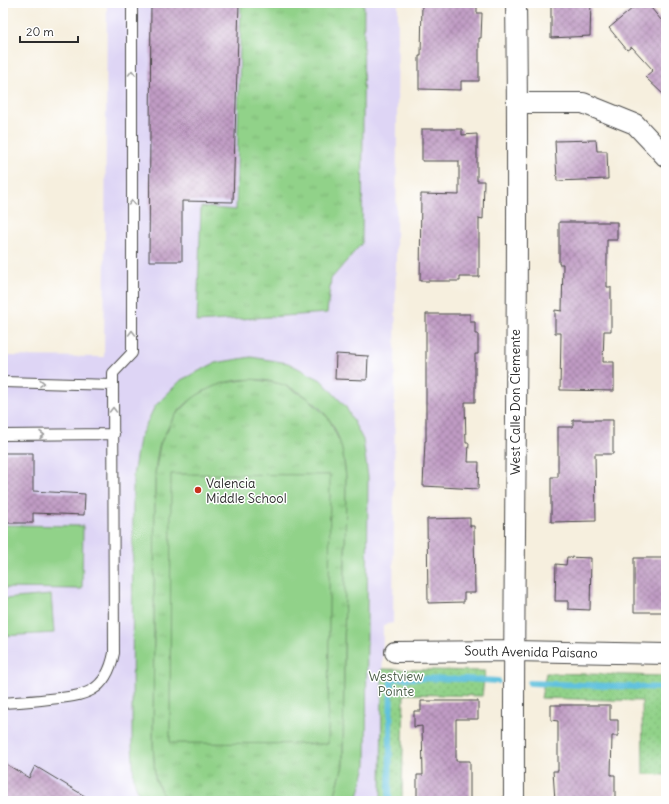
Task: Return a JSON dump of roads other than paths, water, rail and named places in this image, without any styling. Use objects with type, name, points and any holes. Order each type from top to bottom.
[{"type":"street","name":"West Calle Don Clemente","points":[[514,801],[518,103],[516,3]]},
{"type":"street","points":[[518,103],[583,103],[635,124],[666,157]]},
{"type":"street","name":"South Avenida Paisano","points":[[395,652],[514,651],[666,654]]},
{"type":"lane","points":[[3,703],[84,695],[96,688],[105,678],[111,666],[114,653],[113,373],[132,353],[132,3]]},
{"type":"lane","points":[[3,382],[113,385]]},
{"type":"lane","points":[[3,435],[114,434]]},
{"type":"waterway","points":[[389,801],[391,680],[399,678],[498,681]]},
{"type":"waterway","points":[[530,683],[666,688]]},
{"type":"place","name":"Valencia Middle School","points":[[198,490]]},
{"type":"park label","name":"Westview Pointe","points":[[396,684]]}]
